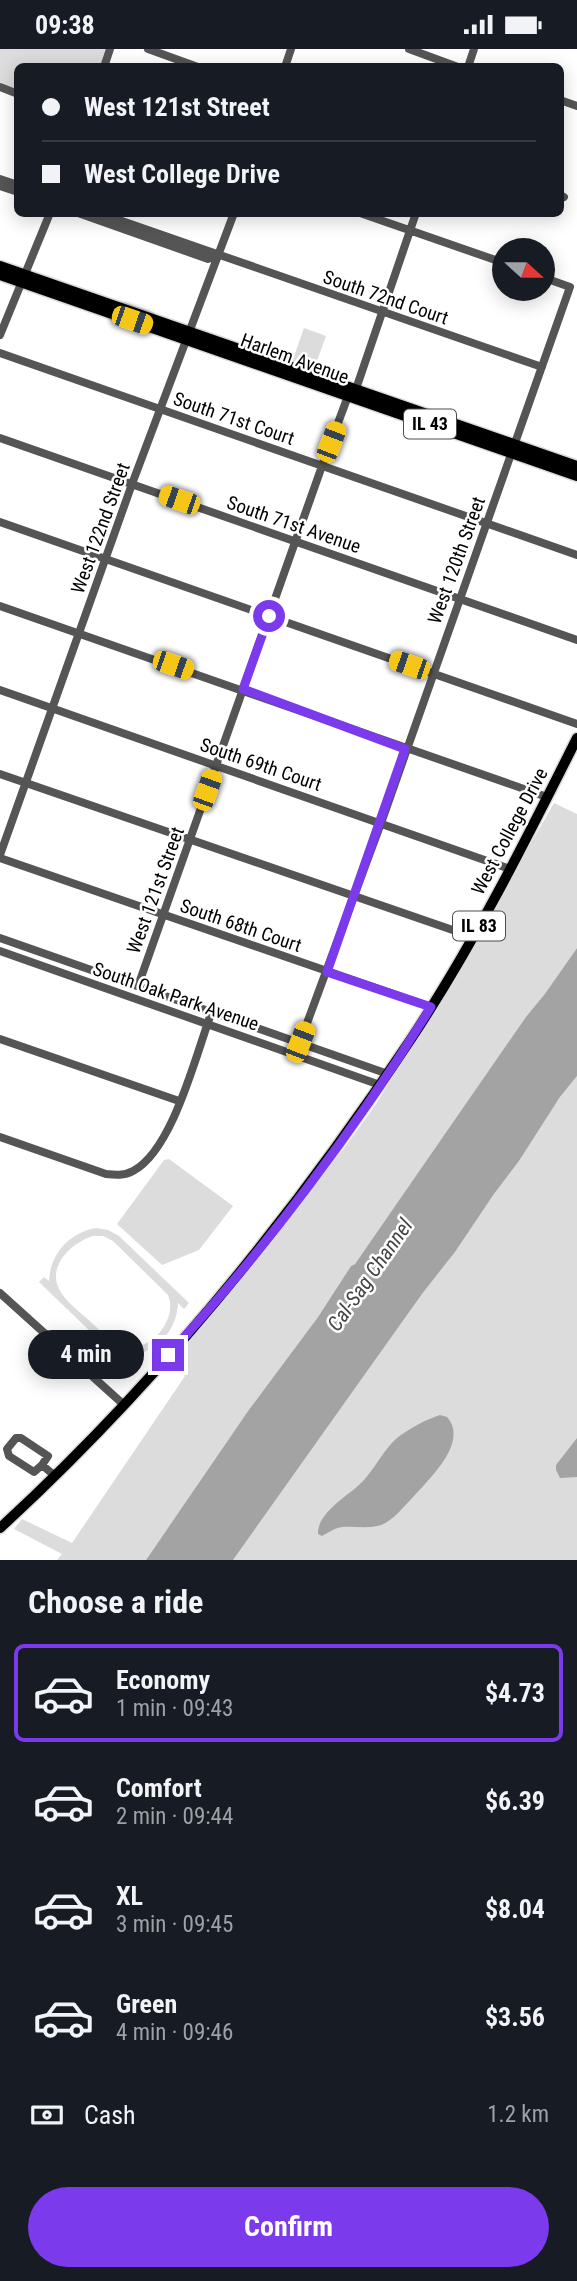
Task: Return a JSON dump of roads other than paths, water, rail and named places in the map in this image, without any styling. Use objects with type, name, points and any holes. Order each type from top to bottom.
[{"type":"main road","name":"Harlem Avenue","points":[[0,266],[23,279]]},
{"type":"main road","name":"Harlem Avenue","points":[[0,275],[23,279],[352,392],[513,449],[577,476]]},
{"type":"main road","name":"Harlem Avenue","points":[[513,449],[577,466]]},
{"type":"main road","name":"West College Drive","points":[[0,1528],[55,1476],[196,1324],[314,1176],[388,1074],[431,1007],[510,869],[577,738]]},
{"type":"street","points":[[148,49],[187,63]]},
{"type":"street","points":[[409,49],[447,63]]},
{"type":"street","points":[[0,335],[48,217]]},
{"type":"street","name":"South 72nd Court","points":[[89,217],[208,259],[219,256]]},
{"type":"street","name":"South 72nd Court","points":[[110,217],[542,367]]},
{"type":"street","name":"West 122nd Street","points":[[0,856],[105,558],[233,217]]},
{"type":"street","points":[[372,217],[492,259]]},
{"type":"street","name":"West 121st Street","points":[[138,986],[295,541],[415,217]]},
{"type":"street","name":"West 120th Street","points":[[300,1042],[381,823],[570,287],[555,282]]},
{"type":"street","name":"South 71st Court","points":[[0,353],[577,555]]},
{"type":"street","name":"South 71st Avenue","points":[[0,438],[577,640]]},
{"type":"street","points":[[0,522],[577,724]]},
{"type":"street","points":[[0,606],[547,797]]},
{"type":"street","name":"South 69th Court","points":[[0,690],[510,869]]},
{"type":"street","points":[[0,774],[473,937]]},
{"type":"street","name":"South 68th Court","points":[[0,856],[431,1007]]},
{"type":"street","points":[[0,937],[388,1074]]},
{"type":"street","name":"South Oak Park Avenue","points":[[0,951],[380,1085]]},
{"type":"street","points":[[0,1137],[106,1174],[131,1173],[144,1164],[163,1141],[212,1011]]},
{"type":"street","points":[[0,1039],[179,1101]]},
{"type":"street","points":[[0,1293],[123,1404]]},
{"type":"street","points":[[16,1438],[21,1438],[48,1456],[42,1465],[34,1472],[9,1456],[7,1449],[16,1438]]},
{"type":"street","points":[[42,1465],[55,1476]]},
{"type":"water","name":"Cal-Sag Channel","points":[[577,948],[577,1076],[455,1252],[422,1294],[233,1560],[146,1560],[248,1411],[318,1317],[351,1266],[355,1264]]},
{"type":"water","points":[[440,1415],[447,1417],[453,1427],[450,1448],[437,1470],[399,1512],[381,1525],[342,1527],[322,1536],[318,1534],[319,1526],[328,1511],[363,1481],[392,1442],[412,1428]]},
{"type":"water","points":[[577,1438],[577,1477],[560,1478],[556,1465]]}]
